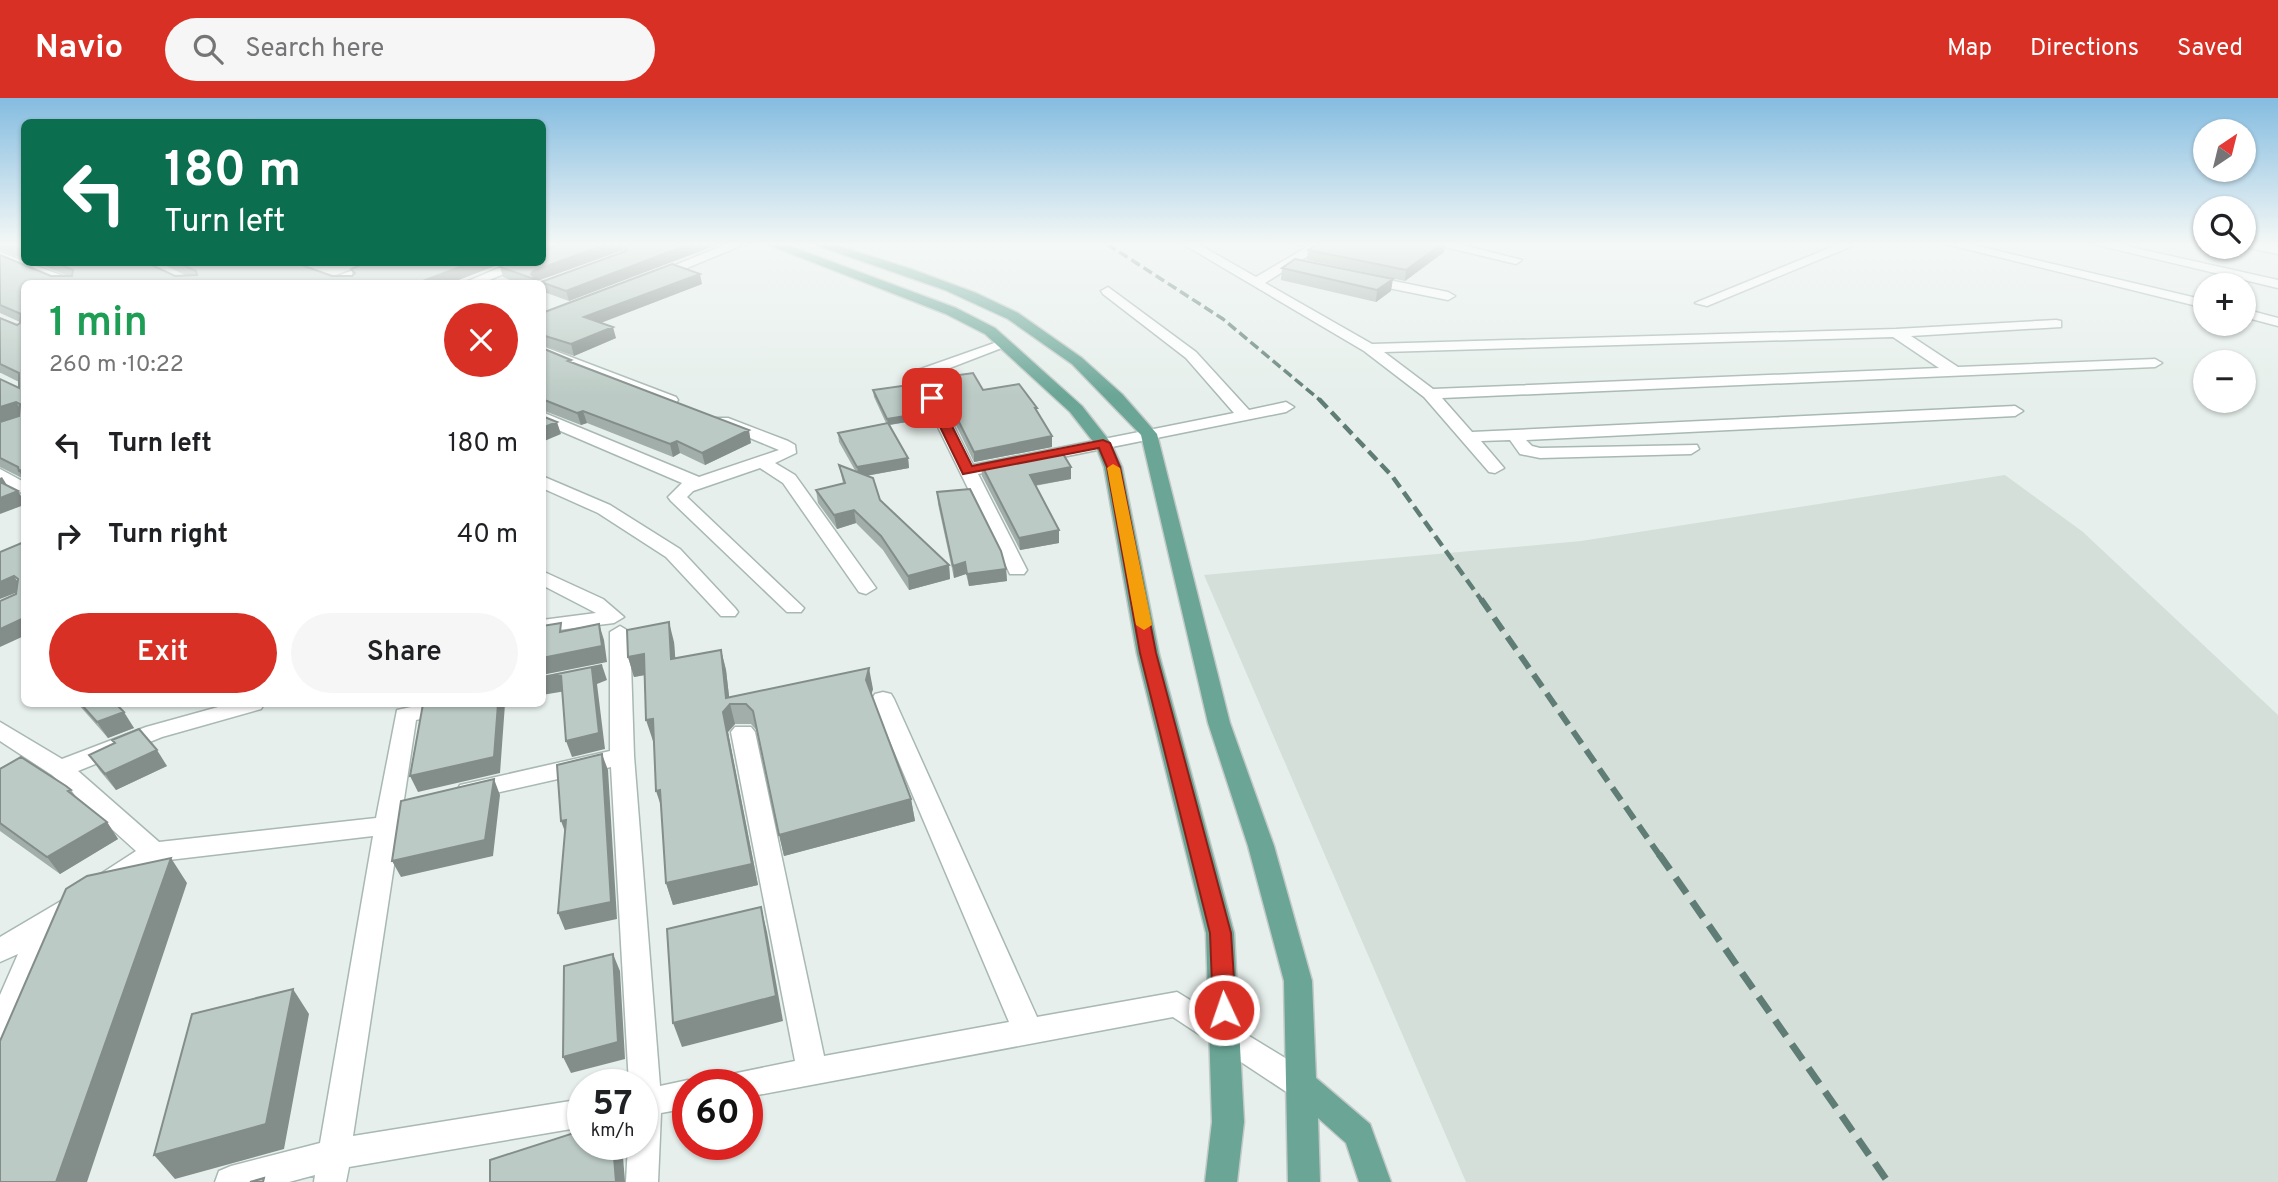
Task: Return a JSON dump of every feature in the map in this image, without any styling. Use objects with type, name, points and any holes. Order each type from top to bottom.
[{"type":"main road","points":[[906,295],[950,311],[990,331],[1076,409],[1103,443],[1113,467],[1148,653],[1220,933],[1228,1122],[1221,1182]]},
{"type":"main road","points":[[964,295],[992,305],[1024,323],[1120,398],[1149,434],[1219,723],[1261,846],[1298,981],[1304,1182]]},
{"type":"main road","points":[[1302,1086],[1359,1134],[1375,1182]]},
{"type":"street","points":[[1113,295],[1191,355],[1244,414]]},
{"type":"street","points":[[1278,295],[1369,348],[1430,394],[1495,468]]},
{"type":"street","points":[[1441,295],[1448,296]]},
{"type":"street","points":[[1702,303],[1723,295]]},
{"type":"street","points":[[2165,295],[2193,301]]},
{"type":"street","points":[[2256,316],[2278,322]]},
{"type":"street","points":[[1369,348],[1896,333],[2056,324]]},
{"type":"street","points":[[1896,333],[1957,373]]},
{"type":"street","points":[[1005,344],[920,374],[1017,570]]},
{"type":"street","points":[[546,352],[681,405]]},
{"type":"street","points":[[1430,394],[2155,363]]},
{"type":"street","points":[[968,471],[1286,407]]},
{"type":"street","points":[[1468,437],[1809,423],[2015,411]]},
{"type":"street","points":[[706,415],[789,449],[788,453],[763,463],[698,483],[680,491],[677,497],[794,608]]},
{"type":"street","points":[[546,419],[698,483]]},
{"type":"street","points":[[1514,435],[1526,450],[1540,453],[1691,449]]},
{"type":"street","points":[[763,463],[789,479],[866,588]]},
{"type":"street","points":[[0,474],[21,487]]},
{"type":"street","points":[[546,483],[604,509],[673,553],[728,612]]},
{"type":"street","points":[[546,579],[596,603],[617,624]]},
{"type":"street","points":[[546,626],[617,624]]},
{"type":"street","points":[[617,624],[607,671],[622,756],[642,1069]]},
{"type":"street","points":[[883,699],[1028,1031]]},
{"type":"street","points":[[60,769],[154,732],[242,707]]},
{"type":"street","points":[[333,1168],[396,813],[405,715],[443,707]]},
{"type":"street","points":[[0,730],[60,769],[154,852]]},
{"type":"street","points":[[743,732],[812,1071]]},
{"type":"street","points":[[441,798],[622,756]]},
{"type":"street","points":[[0,951],[154,852],[396,813]]},
{"type":"street","points":[[0,1030],[44,924]]},
{"type":"street","points":[[763,1080],[1177,1004],[1302,1086]]},
{"type":"street","points":[[231,1182],[333,1168],[567,1117]]},
{"type":"street","points":[[642,1182],[643,1160]]},
{"type":"shaded area","points":[[2005,475],[2083,532],[2278,715],[2278,1182],[1466,1182],[1204,575],[1581,541]]},
{"type":"building","points":[[0,295],[21,295],[21,314],[0,305]]},
{"type":"building","points":[[591,295],[644,295],[584,317],[613,327],[571,344],[546,336],[546,311]]},
{"type":"building","points":[[21,314],[21,470],[19,471],[18,467],[0,458],[0,422],[19,416],[20,404],[16,402],[0,407],[0,379],[19,388],[19,373],[0,364],[0,318],[17,325],[20,323]]},
{"type":"building","points":[[546,350],[571,360],[568,361],[749,430],[702,453],[677,441],[670,444],[583,411],[577,413],[546,401]]},
{"type":"building","points":[[973,373],[983,390],[1019,384],[1037,408],[1052,436],[974,452],[937,378]]},
{"type":"building","points":[[916,384],[930,412],[887,419],[873,390]]},
{"type":"building","points":[[546,418],[557,422],[546,426]]},
{"type":"building","points":[[888,423],[908,458],[857,467],[838,433]]},
{"type":"building","points":[[1060,449],[1071,467],[1030,475],[1059,530],[1019,538],[981,464]]},
{"type":"building","points":[[839,465],[873,478],[880,500],[949,565],[908,576],[881,536],[854,510],[834,515],[816,490],[845,483]]},
{"type":"building","points":[[0,482],[18,491],[0,498]]},
{"type":"building","points":[[970,489],[1001,551],[1006,569],[967,574],[965,562],[953,566],[937,492]]},
{"type":"building","points":[[21,543],[21,619],[0,629],[0,601],[16,594],[18,579],[14,576],[0,582],[0,552]]},
{"type":"building","points":[[669,622],[671,659],[721,650],[726,698],[869,668],[866,680],[911,799],[779,835],[753,711],[746,704],[730,704],[723,712],[752,864],[666,883],[660,790],[656,791],[653,719],[646,720],[644,654],[628,657],[627,630]]},
{"type":"building","points":[[561,623],[560,632],[599,624],[602,646],[546,657],[546,625]]},
{"type":"building","points":[[602,665],[592,669],[599,733],[566,741],[561,675],[546,676]]},
{"type":"building","points":[[84,707],[119,707],[124,712],[97,722]]},
{"type":"building","points":[[422,707],[498,707],[494,757],[410,776]]},
{"type":"building","points":[[139,729],[157,750],[105,774],[89,755],[115,743],[112,740]]},
{"type":"building","points":[[602,754],[611,902],[558,913],[566,820],[561,821],[557,765]]},
{"type":"building","points":[[21,757],[66,786],[71,790],[68,791],[107,822],[47,857],[0,823],[0,769]]},
{"type":"building","points":[[494,779],[485,840],[392,861],[401,801]]},
{"type":"building","points":[[171,858],[56,1182],[0,1182],[0,1041],[66,889],[87,876]]},
{"type":"building","points":[[761,907],[776,996],[673,1023],[667,929]]},
{"type":"building","points":[[613,954],[618,1042],[563,1057],[564,966]]},
{"type":"building","points":[[293,989],[266,1124],[154,1155],[192,1014]]},
{"type":"building","points":[[567,1135],[567,1160],[614,1160],[616,1182],[490,1182],[490,1160]]},
{"type":"railway","points":[[1185,295],[1223,319],[1320,401]]},
{"type":"railway","points":[[1320,401],[1392,476],[1482,601]]},
{"type":"railway","points":[[1481,599],[1660,856]]},
{"type":"railway","points":[[1659,854],[1888,1182]]},
{"type":"slow traffic","points":[[1113,468],[1144,625]]},
{"type":"route","points":[[932,398],[968,471],[1103,443],[1113,467],[1148,653],[1220,933],[1224,1010]]}]
